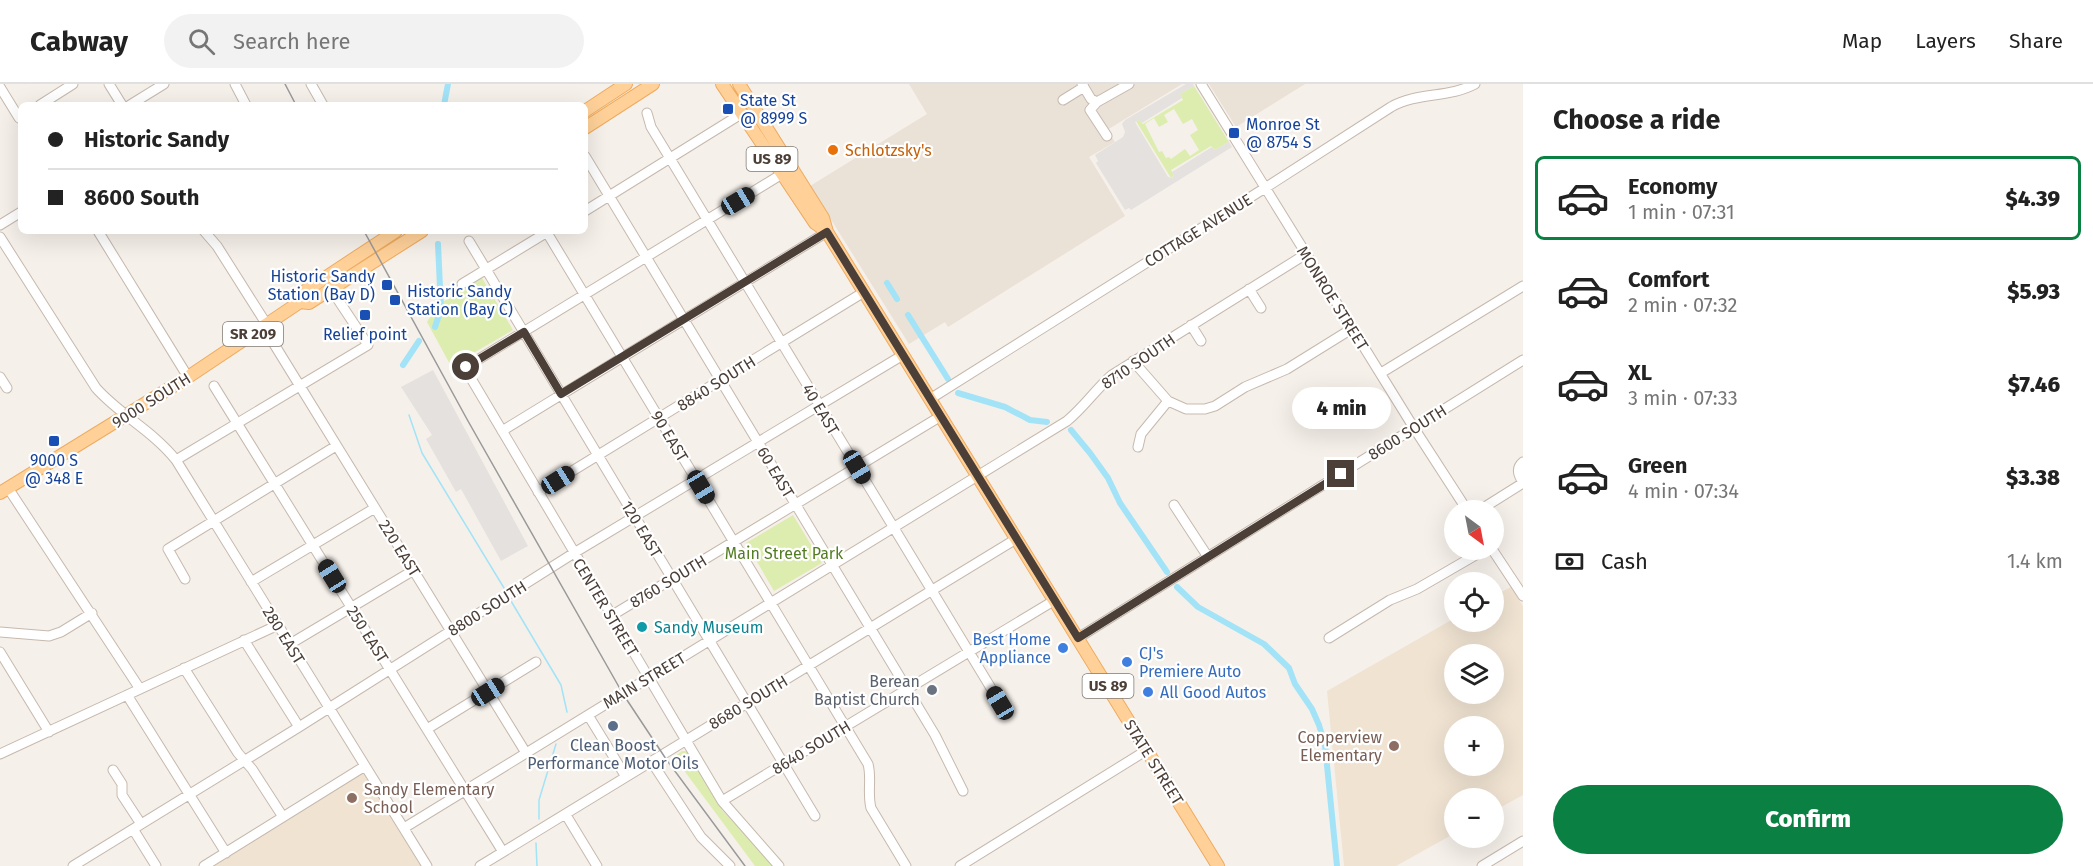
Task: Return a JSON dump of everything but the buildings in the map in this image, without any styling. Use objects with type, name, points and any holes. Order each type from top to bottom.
[{"type":"main road","points":[[588,109],[626,84]]},
{"type":"main road","points":[[588,126],[653,84]]},
{"type":"main road","name":"STATE STREET","points":[[722,84],[815,223],[826,231]]},
{"type":"main road","name":"STATE STREET","points":[[739,84],[823,218],[826,231],[1217,865]]},
{"type":"main road","name":"9000 SOUTH","points":[[300,302],[302,293],[391,234]]},
{"type":"main road","name":"9000 SOUTH","points":[[4,490],[188,377],[300,302],[309,303],[417,234]]},
{"type":"street","points":[[45,102],[73,84]]},
{"type":"street","points":[[109,84],[120,102]]},
{"type":"street","points":[[135,102],[164,84]]},
{"type":"street","points":[[235,84],[244,102]]},
{"type":"street","points":[[311,84],[320,102]]},
{"type":"street","points":[[1107,136],[1090,110],[1097,102],[1129,84]]},
{"type":"street","name":"MONROE STREET","points":[[1201,84],[1461,500]]},
{"type":"street","name":"COTTAGE AVENUE","points":[[930,399],[1399,102],[1463,90],[1475,84]]},
{"type":"street","points":[[1063,100],[1083,86],[1091,99],[1097,102]]},
{"type":"street","points":[[0,87],[18,115]]},
{"type":"street","name":"40 EAST","points":[[647,113],[651,127],[669,158],[1000,703]]},
{"type":"street","points":[[588,209],[741,114]]},
{"type":"street","name":"60 EAST","points":[[588,161],[935,735],[963,790]]},
{"type":"street","points":[[524,332],[782,174]]},
{"type":"street","points":[[0,225],[18,214]]},
{"type":"street","points":[[502,431],[826,231]]},
{"type":"street","points":[[100,234],[188,377]]},
{"type":"street","points":[[206,234],[267,325]]},
{"type":"street","points":[[462,285],[542,234]]},
{"type":"street","name":"90 EAST","points":[[549,234],[868,764],[871,772],[869,802],[871,808],[906,866]]},
{"type":"street","name":"280 EAST","points":[[0,237],[83,370],[103,396],[159,441],[176,460],[428,866]]},
{"type":"street","name":"120 EAST","points":[[469,241],[815,816]]},
{"type":"street","name":"8710 SOUTH","points":[[977,476],[1067,421],[1112,375],[1306,254]]},
{"type":"street","points":[[1380,373],[1523,286]]},
{"type":"street","points":[[176,460],[368,345],[331,289]]},
{"type":"street","points":[[1249,289],[1261,308]]},
{"type":"street","name":"8840 SOUTH","points":[[538,492],[864,292]]},
{"type":"street","points":[[1191,325],[1201,341]]},
{"type":"street","points":[[1134,361],[1168,401],[1186,409],[1196,410],[1215,406],[1245,387],[1287,369],[1353,328]]},
{"type":"street","name":"CENTER STREET","points":[[524,332],[466,367],[469,375],[722,801],[779,866]]},
{"type":"street","name":"220 EAST","points":[[274,344],[526,753]]},
{"type":"street","name":"8800 SOUTH","points":[[75,866],[574,553],[903,355]]},
{"type":"street","name":"8600 SOUTH","points":[[1078,638],[1523,360]]},
{"type":"street","points":[[0,377],[7,388]]},
{"type":"street","name":"250 EAST","points":[[214,386],[503,852]]},
{"type":"street","points":[[1138,447],[1141,434],[1168,401]]},
{"type":"street","name":"8760 SOUTH","points":[[612,616],[941,416]]},
{"type":"street","points":[[185,579],[168,549],[336,446]]},
{"type":"street","points":[[1495,500],[1523,482],[1518,472],[1521,465]]},
{"type":"street","name":"MAIN STREET","points":[[404,828],[977,476]]},
{"type":"street","points":[[4,490],[92,613],[140,689]]},
{"type":"street","points":[[1174,505],[1208,557]]},
{"type":"street","points":[[251,582],[375,507]]},
{"type":"street","name":"8680 SOUTH","points":[[480,866],[1016,539]]},
{"type":"street","points":[[1329,638],[1390,600],[1417,589],[1467,560]]},
{"type":"street","points":[[1499,560],[1523,596]]},
{"type":"street","points":[[290,644],[414,570]]},
{"type":"street","name":"8640 SOUTH","points":[[722,801],[1055,600]]},
{"type":"street","points":[[0,632],[50,636],[92,613]]},
{"type":"street","points":[[0,754],[278,625]]},
{"type":"street","points":[[244,640],[299,727]]},
{"type":"street","points":[[0,652],[49,732]]},
{"type":"street","points":[[427,729],[536,662]]},
{"type":"street","points":[[184,668],[283,817]]},
{"type":"street","points":[[127,695],[226,853]]},
{"type":"street","points":[[588,715],[626,777]]},
{"type":"street","points":[[962,866],[1147,750]]},
{"type":"street","points":[[651,761],[702,837],[730,866]]},
{"type":"street","points":[[204,866],[365,766]]},
{"type":"street","points":[[113,770],[122,784],[122,795],[156,866]]},
{"type":"street","points":[[566,815],[597,866]]},
{"type":"street","points":[[1482,866],[1520,847]]},
{"type":"shaded area","points":[[909,84],[1182,84],[1107,130],[1115,142],[1089,157],[1125,216],[948,327],[945,322],[909,344],[810,186],[927,114]]},
{"type":"shaded area","points":[[1186,84],[1194,86],[1180,94],[1182,98],[1142,123],[1139,120],[1135,122],[1168,177],[1172,178],[1174,175],[1172,172],[1212,147],[1215,150],[1229,142],[1232,147],[1131,210],[1129,208],[1125,210],[1096,163],[1098,161],[1095,155],[1123,137],[1125,132],[1122,124],[1125,120]]},
{"type":"shaded area","points":[[1209,84],[1305,84],[1236,127]]},
{"type":"shaded area","points":[[433,370],[528,546],[501,561],[461,489],[456,492],[426,439],[432,435],[401,387]]},
{"type":"shaded area","name":"Copperview Elementary","points":[[1511,587],[1523,606],[1523,795],[1504,805],[1504,788],[1444,788],[1444,839],[1396,866],[1344,866],[1327,691],[1444,624],[1444,632],[1504,632],[1504,591]]},
{"type":"shaded area","name":"Sandy Elementary School","points":[[366,768],[424,866],[213,866]]},
{"type":"green space","points":[[1194,86],[1229,142],[1215,150],[1211,146],[1171,170],[1174,175],[1171,178],[1136,121],[1139,120],[1143,124],[1183,100],[1180,94]],"holes":[[[1174,109],[1183,124],[1192,119],[1198,130],[1190,135],[1199,150],[1190,156],[1185,149],[1171,159],[1166,158],[1162,151],[1159,152],[1145,124],[1154,118],[1159,127],[1168,122],[1164,115]]]},
{"type":"green space","points":[[482,278],[513,330],[451,366],[427,322],[436,306]]},
{"type":"green space","name":"Main Street Park","points":[[793,515],[822,563],[774,591],[746,543]]},
{"type":"green space","points":[[682,751],[687,751],[722,810],[774,866],[755,866],[674,757]]},
{"type":"waterway","points":[[445,102],[448,84]]},
{"type":"waterway","points":[[435,327],[441,309],[438,244]]},
{"type":"waterway","points":[[887,283],[897,299]]},
{"type":"waterway","points":[[908,315],[948,379]]},
{"type":"waterway","points":[[403,365],[419,341]]},
{"type":"waterway","points":[[958,393],[1005,407],[1030,420],[1047,422]]},
{"type":"waterway","points":[[409,415],[422,453],[504,588]]},
{"type":"waterway","points":[[1071,430],[1108,478],[1120,503],[1167,572]]},
{"type":"waterway","points":[[1177,587],[1198,607],[1264,644],[1289,668],[1295,684],[1312,709],[1325,745],[1337,866]]},
{"type":"waterway","points":[[511,601],[561,685],[567,712]]},
{"type":"waterway","points":[[539,819],[539,800],[556,744]]},
{"type":"waterway","points":[[536,843],[537,866]]},
{"type":"tram line","points":[[285,84],[294,102]]},
{"type":"tram line","points":[[366,234],[468,421],[623,694],[666,759],[745,866]]},
{"type":"place","name":"State St @ 8999 S","points":[[728,109]]},
{"type":"place","name":"Monroe St @ 8754 S","points":[[1234,133]]},
{"type":"place","name":"Schlotzsky's","points":[[833,150]]},
{"type":"place","name":"Historic Sandy Station (Bay D)","points":[[387,285]]},
{"type":"place","name":"Historic Sandy Station (Bay C)","points":[[395,300]]},
{"type":"place","name":"Relief point","points":[[365,315]]},
{"type":"place","name":"9000 S @ 348 E","points":[[54,441]]},
{"type":"place","name":"Sandy Museum","points":[[642,627]]},
{"type":"place","name":"Best Home Appliance","points":[[1063,648]]},
{"type":"place","name":"CJ's Premiere Auto","points":[[1127,662]]},
{"type":"place","name":"Berean Baptist Church","points":[[932,690]]},
{"type":"place","name":"All Good Autos","points":[[1148,692]]},
{"type":"place","name":"Clean Boost Performance Motor Oils","points":[[613,726]]},
{"type":"place","name":"Copperview Elementary","points":[[1394,746]]},
{"type":"place","name":"Sandy Elementary School","points":[[352,798]]},
{"type":"route","points":[[466,367],[524,332],[561,394],[827,232],[1078,638],[1341,474]]}]
